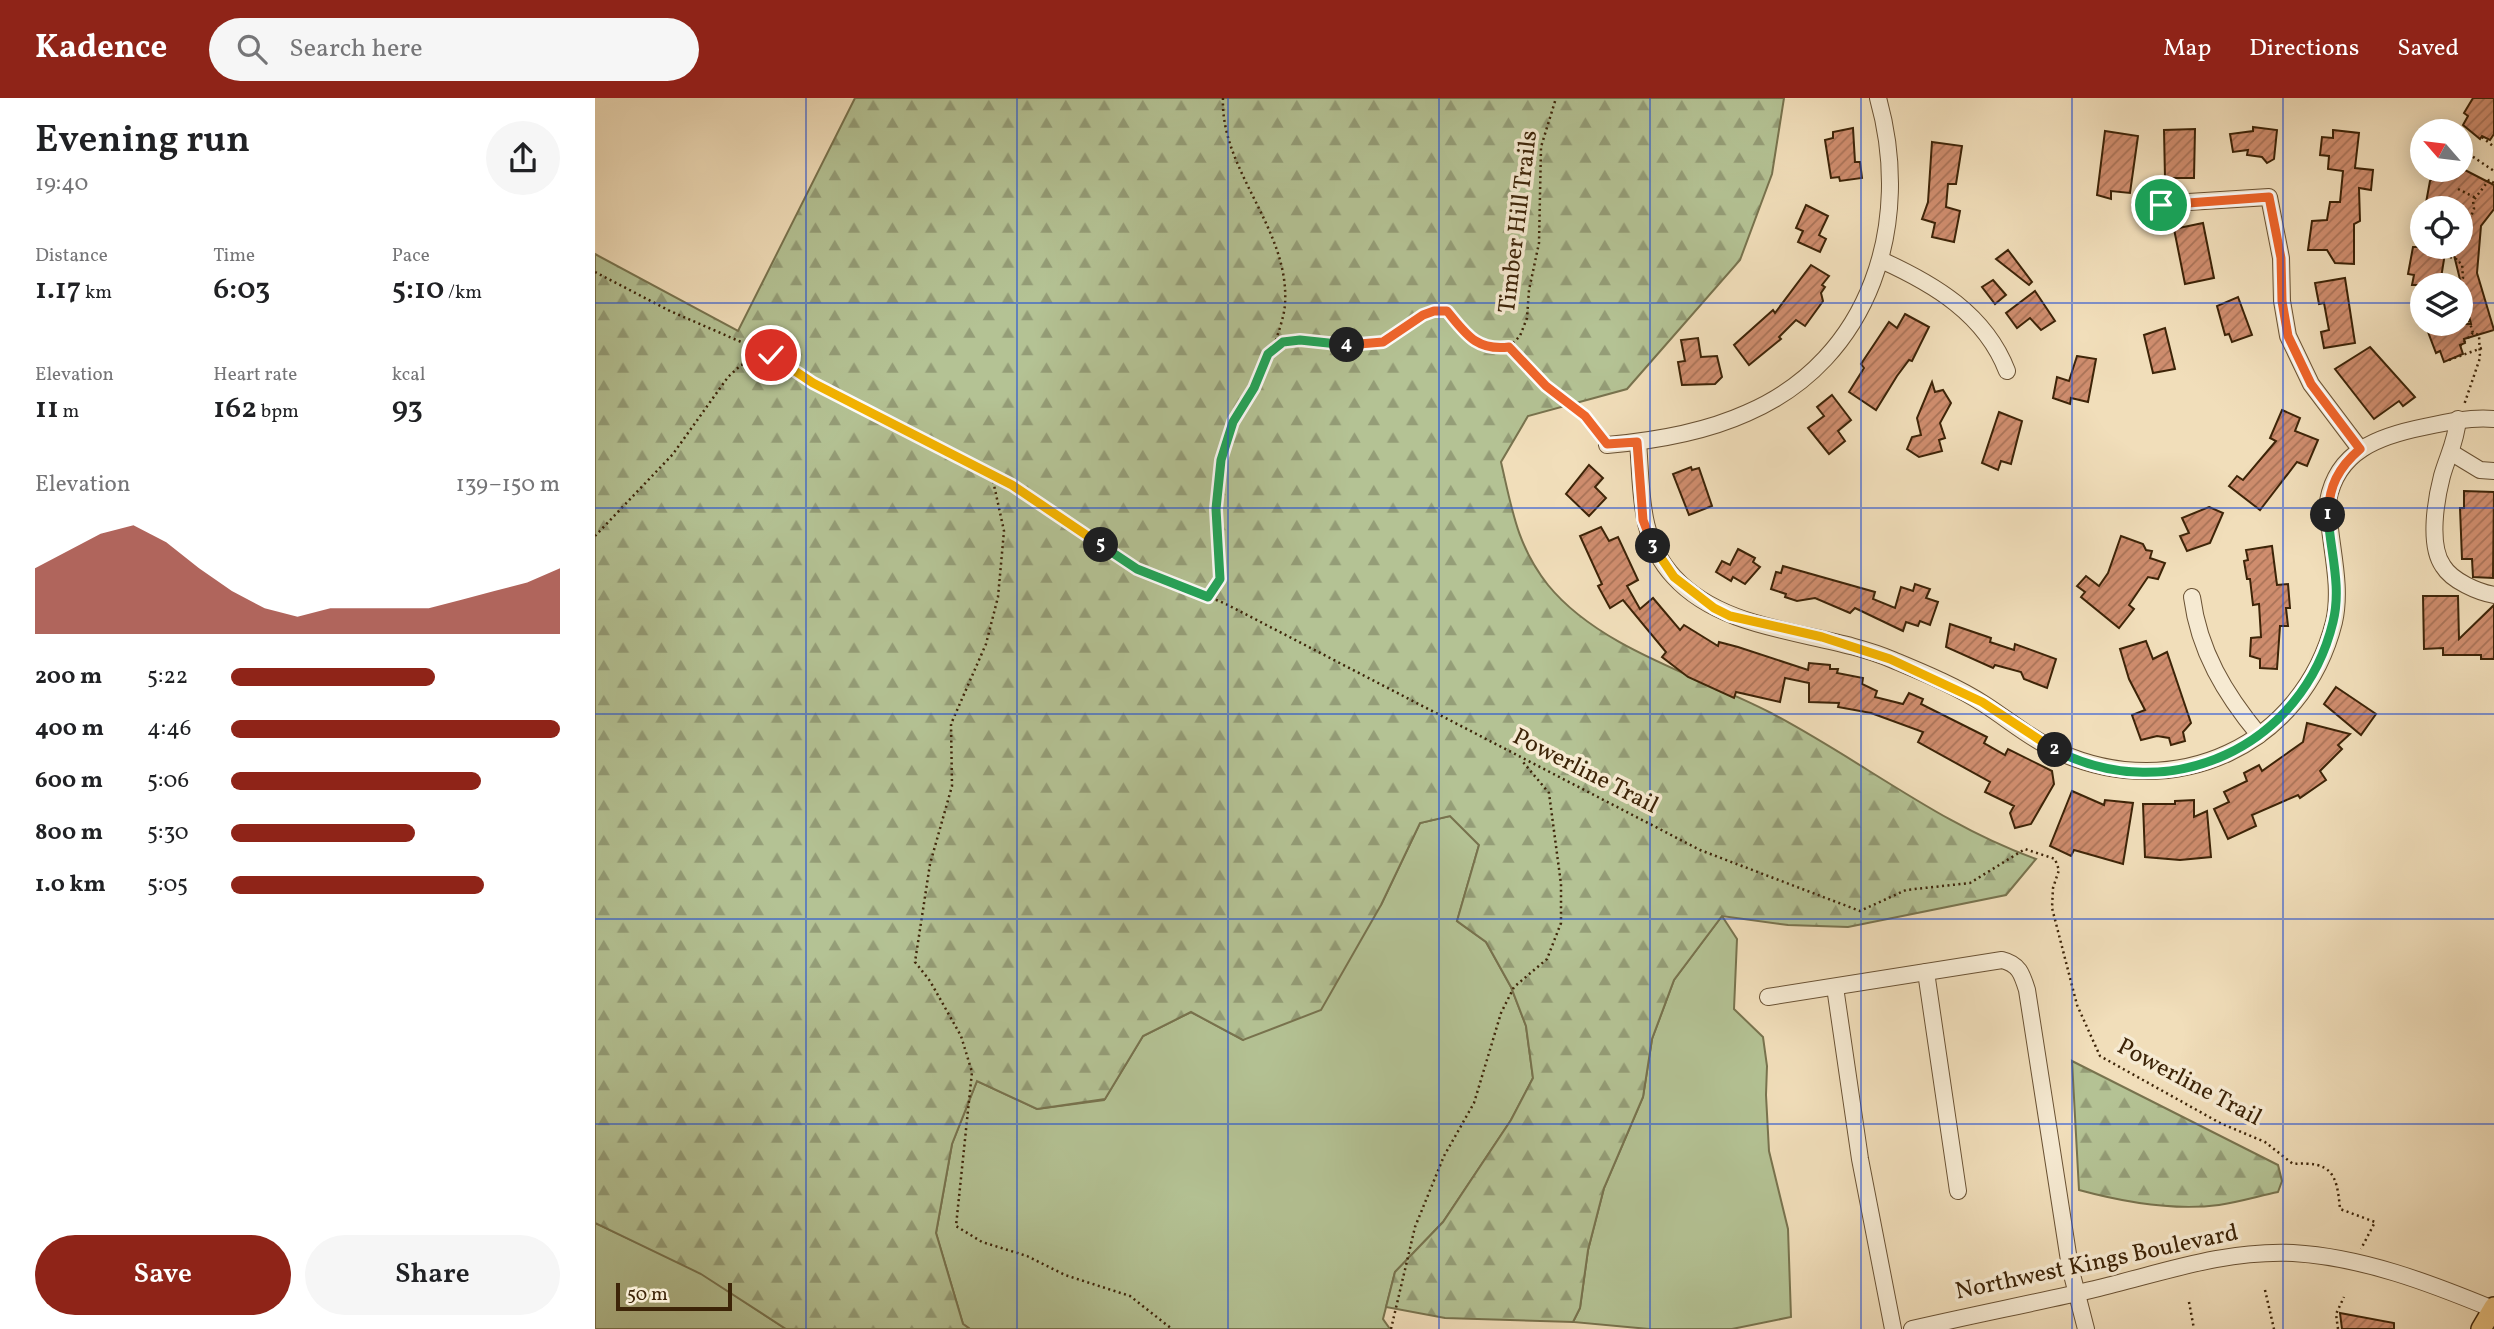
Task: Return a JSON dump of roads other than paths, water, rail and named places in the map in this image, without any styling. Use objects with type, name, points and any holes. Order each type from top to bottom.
[{"type":"main road","points":[[2481,1329],[2494,1308]]},
{"type":"street","points":[[1607,444],[1637,442],[1696,430],[1738,417],[1795,385],[1820,363],[1843,335],[1857,313],[1881,260],[1889,224],[1892,189],[1890,150],[1878,98]]},
{"type":"street","points":[[2140,205],[2269,197],[2281,258],[2282,301],[2288,336],[2311,384],[2360,449]]},
{"type":"street","points":[[1881,260],[1919,278],[1959,305],[1994,344],[2007,371]]},
{"type":"street","points":[[1637,442],[1641,503],[1649,540],[1674,577],[1714,608],[1752,622],[1833,640],[1890,659],[1982,702],[2060,753],[2107,768],[2148,772],[2196,766],[2235,751],[2259,735],[2298,698],[2324,653],[2336,603],[2328,501],[2338,472],[2360,449],[2394,433],[2461,412],[2494,419]]},
{"type":"street","points":[[2461,412],[2452,453],[2443,473],[2434,510],[2437,547],[2443,566],[2465,584],[2494,595]]},
{"type":"street","points":[[2452,453],[2480,470],[2494,471]]},
{"type":"street","points":[[2192,597],[2206,652],[2221,685],[2259,735]]},
{"type":"street","points":[[1768,997],[2002,960],[2013,963],[2021,971],[2027,990],[2050,1147],[2076,1293],[2086,1329]]},
{"type":"street","points":[[1926,972],[1958,1191]]},
{"type":"street","points":[[1835,987],[1860,1159],[1893,1329]]},
{"type":"street","name":"Northwest Kings Boulevard","points":[[1912,1329],[2076,1293],[2209,1258],[2295,1254],[2355,1261],[2494,1308]]}]
